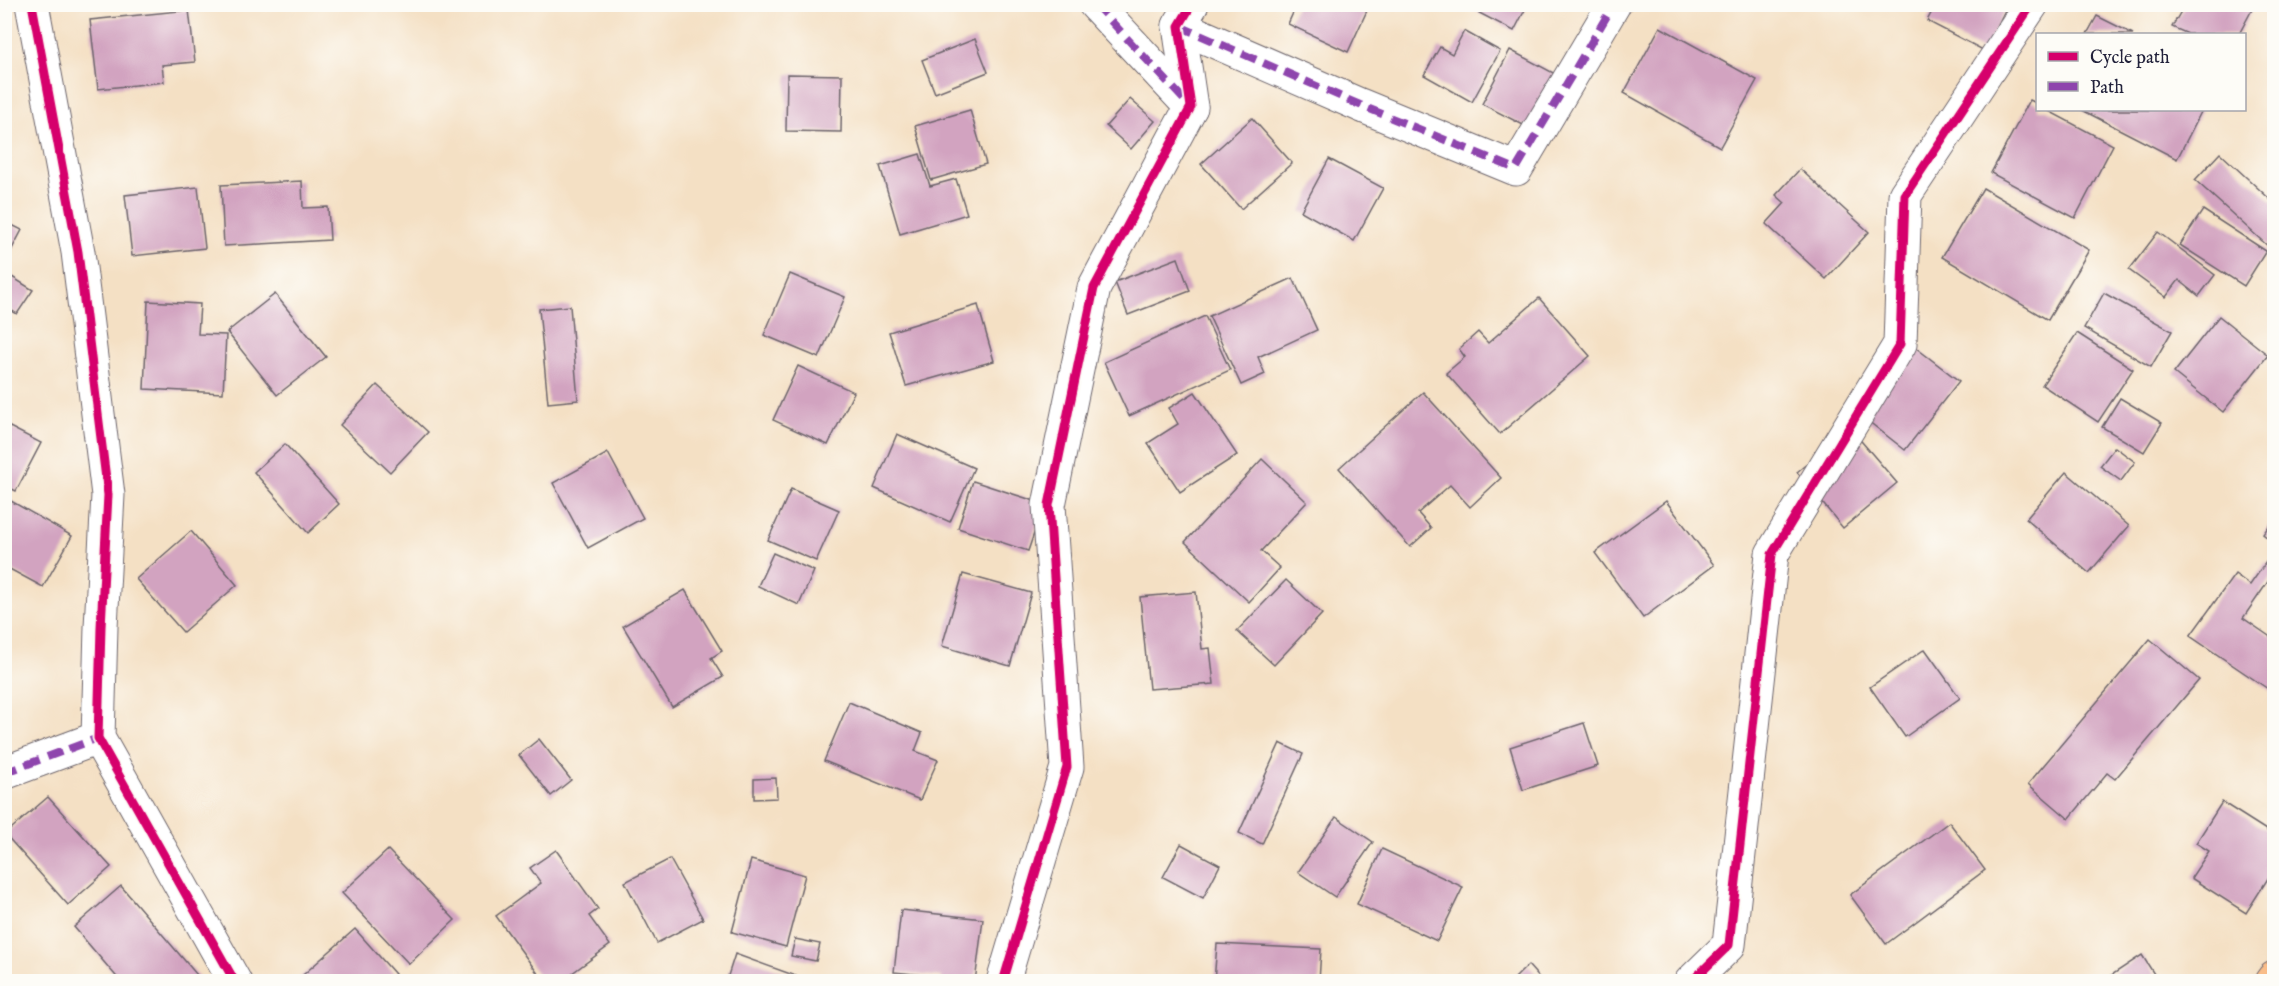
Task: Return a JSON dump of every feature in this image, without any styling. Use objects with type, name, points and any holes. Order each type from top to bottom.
[{"type":"main road","points":[[2271,981],[2274,978]]},
{"type":"street","points":[[32,4],[78,252],[108,495],[100,627],[98,738],[235,981]]},
{"type":"street","points":[[1095,4],[1191,107]]},
{"type":"street","points":[[1185,15],[1360,105],[1516,169],[1614,4]]},
{"type":"street","points":[[1691,981],[1729,945],[1772,554],[1900,344],[1905,195],[2032,4]]},
{"type":"street","points":[[1004,981],[1067,767],[1049,505],[1094,288],[1191,107],[1185,15]]},
{"type":"street","points":[[4,773],[98,738]]},
{"type":"building","points":[[1297,4],[1370,4],[1348,52],[1288,24]]},
{"type":"building","points":[[1462,4],[1528,4],[1514,31]]},
{"type":"building","points":[[1936,4],[2008,4],[1985,51],[1927,21]]},
{"type":"building","points":[[2181,4],[2255,4],[2240,33],[2186,33],[2172,27],[2184,6]]},
{"type":"building","points":[[189,10],[195,62],[162,65],[164,82],[98,89],[90,20]]},
{"type":"building","points":[[2097,16],[2131,33],[2088,33]]},
{"type":"building","points":[[1660,27],[1757,80],[1720,147],[1624,93]]},
{"type":"building","points":[[1464,31],[1500,51],[1472,102],[1424,75],[1440,47],[1452,54]]},
{"type":"building","points":[[975,39],[988,72],[935,93],[922,60]]},
{"type":"building","points":[[1510,50],[1559,76],[1531,129],[1482,104]]},
{"type":"building","points":[[787,74],[842,75],[841,132],[786,131]]},
{"type":"building","points":[[1130,99],[1155,121],[1131,149],[1106,126]]},
{"type":"building","points":[[2030,100],[2036,103],[2036,111],[2049,111],[2113,145],[2075,218],[1991,173]]},
{"type":"building","points":[[970,110],[986,164],[931,180],[915,126]]},
{"type":"building","points":[[2084,111],[2201,111],[2177,159]]},
{"type":"building","points":[[1252,118],[1292,163],[1241,209],[1201,164]]},
{"type":"building","points":[[2220,153],[2274,203],[2274,245],[2271,249],[2195,180]]},
{"type":"building","points":[[920,154],[930,186],[956,179],[967,214],[900,234],[880,166]]},
{"type":"building","points":[[1329,159],[1383,188],[1354,241],[1301,211]]},
{"type":"building","points":[[1800,169],[1869,232],[1826,279],[1766,224],[1785,203],[1776,195]]},
{"type":"building","points":[[302,181],[303,208],[328,207],[330,240],[224,246],[221,185]]},
{"type":"building","points":[[198,187],[205,248],[132,256],[125,195]]},
{"type":"building","points":[[1983,188],[2089,250],[2048,320],[1942,257]]},
{"type":"building","points":[[2203,210],[2266,251],[2244,286],[2180,245]]},
{"type":"building","points":[[4,221],[22,230],[4,264]]},
{"type":"building","points":[[2158,232],[2215,275],[2199,296],[2179,280],[2166,297],[2129,270]]},
{"type":"building","points":[[1178,258],[1190,291],[1128,315],[1115,282]]},
{"type":"building","points":[[4,272],[33,290],[17,314],[4,306]]},
{"type":"building","points":[[790,274],[845,297],[819,358],[764,335]]},
{"type":"building","points":[[1293,278],[1317,330],[1258,357],[1265,374],[1241,385],[1209,316]]},
{"type":"building","points":[[2104,293],[2172,331],[2151,367],[2084,328]]},
{"type":"building","points":[[275,294],[326,357],[277,395],[227,332]]},
{"type":"building","points":[[1539,298],[1590,356],[1500,434],[1446,373],[1465,357],[1459,349],[1478,332],[1488,343]]},
{"type":"building","points":[[148,301],[200,304],[198,334],[226,335],[223,393],[144,389]]},
{"type":"building","points":[[978,305],[994,361],[906,386],[889,332]]},
{"type":"building","points":[[570,306],[578,400],[548,403],[539,309]]},
{"type":"building","points":[[1205,316],[1230,370],[1129,416],[1104,362]]},
{"type":"building","points":[[2219,316],[2268,355],[2223,412],[2174,373]]},
{"type":"building","points":[[2077,333],[2133,369],[2098,422],[2042,385]]},
{"type":"building","points":[[1911,344],[1959,381],[1905,450],[1858,413]]},
{"type":"building","points":[[798,366],[854,392],[828,445],[773,420]]},
{"type":"building","points":[[377,385],[428,432],[390,472],[340,425]]},
{"type":"building","points":[[1195,392],[1237,455],[1180,492],[1148,443],[1178,424],[1169,408]]},
{"type":"building","points":[[1423,392],[1501,478],[1470,507],[1450,485],[1418,513],[1431,528],[1410,547],[1339,468]]},
{"type":"building","points":[[2120,398],[2162,423],[2144,452],[2102,427]]},
{"type":"building","points":[[4,424],[41,443],[16,491],[4,485]]},
{"type":"building","points":[[1850,428],[1897,483],[1843,528],[1797,472]]},
{"type":"building","points":[[897,434],[974,468],[950,522],[874,488]]},
{"type":"building","points":[[285,444],[339,504],[308,533],[254,472]]},
{"type":"building","points":[[2115,447],[2135,462],[2121,481],[2100,466]]},
{"type":"building","points":[[608,453],[643,518],[588,548],[553,483]]},
{"type":"building","points":[[1262,459],[1307,502],[1261,551],[1280,568],[1249,602],[1185,542]]},
{"type":"building","points":[[2066,472],[2129,526],[2089,573],[2026,519]]},
{"type":"building","points":[[973,481],[1044,504],[1028,551],[958,528]]},
{"type":"building","points":[[791,489],[839,510],[816,561],[768,540]]},
{"type":"building","points":[[4,497],[72,536],[43,587],[4,566]]},
{"type":"building","points":[[1666,501],[1714,565],[1643,618],[1595,553]]},
{"type":"building","points":[[2274,519],[2274,543],[2263,534]]},
{"type":"building","points":[[191,531],[237,585],[183,632],[136,579]]},
{"type":"building","points":[[773,553],[814,571],[799,605],[758,586]]},
{"type":"building","points":[[2266,562],[2274,568],[2274,573],[2243,618],[2272,638],[2274,634],[2274,685],[2271,691],[2190,636],[2235,574],[2250,585]]},
{"type":"building","points":[[963,574],[1031,593],[1010,666],[942,646]]},
{"type":"building","points":[[1286,580],[1322,614],[1274,665],[1237,631]]},
{"type":"building","points":[[685,590],[722,651],[711,658],[723,677],[672,707],[623,626]]},
{"type":"building","points":[[1196,592],[1202,649],[1210,648],[1214,684],[1149,689],[1140,597]]},
{"type":"building","points":[[2150,639],[2199,680],[2115,779],[2107,773],[2069,819],[2028,784]]},
{"type":"building","points":[[1925,649],[1960,698],[1905,737],[1870,687]]},
{"type":"building","points":[[849,702],[922,733],[915,751],[938,760],[920,800],[824,761]]},
{"type":"building","points":[[1584,723],[1598,766],[1523,790],[1510,747]]},
{"type":"building","points":[[539,739],[571,780],[551,796],[519,755]]},
{"type":"building","points":[[1280,743],[1303,754],[1262,844],[1239,833]]},
{"type":"building","points":[[776,778],[777,798],[754,799],[754,779]]},
{"type":"building","points":[[48,797],[111,867],[68,905],[5,834]]},
{"type":"building","points":[[2222,802],[2274,835],[2274,869],[2246,913],[2191,878],[2209,851],[2196,843]]},
{"type":"building","points":[[1336,817],[1373,842],[1335,897],[1298,872]]},
{"type":"building","points":[[1949,822],[1985,870],[1886,944],[1850,895]]},
{"type":"building","points":[[1181,844],[1220,865],[1203,898],[1163,877]]},
{"type":"building","points":[[1382,849],[1463,887],[1437,941],[1357,904]]},
{"type":"building","points":[[388,850],[455,920],[409,964],[342,893]]},
{"type":"building","points":[[556,850],[598,909],[589,916],[610,945],[560,982],[544,982],[496,916],[541,883],[530,868]]},
{"type":"building","points":[[670,859],[703,919],[657,943],[625,882]]},
{"type":"building","points":[[751,860],[805,875],[786,947],[732,932]]},
{"type":"building","points":[[121,886],[203,982],[121,982],[74,927]]},
{"type":"building","points":[[901,910],[983,919],[975,982],[942,982],[942,977],[894,972]]},
{"type":"building","points":[[355,929],[395,974],[387,982],[295,982]]},
{"type":"building","points":[[795,939],[820,944],[816,961],[791,956]]},
{"type":"building","points":[[1217,944],[1321,949],[1319,982],[1214,982]]},
{"type":"building","points":[[735,954],[796,976],[794,982],[726,982]]},
{"type":"building","points":[[2142,955],[2159,982],[2101,982]]},
{"type":"building","points":[[1528,965],[1543,982],[1511,982]]},
{"type":"marked path","points":[[1095,4],[1189,105]]},
{"type":"marked path","points":[[1179,26],[1360,105],[1516,169],[1614,4]]},
{"type":"marked path","points":[[4,773],[98,738]]},
{"type":"cycle path","points":[[32,4],[78,252],[108,495],[98,738],[235,982]]},
{"type":"cycle path","points":[[1003,982],[1067,767],[1049,505],[1094,288],[1191,107],[1179,26],[1192,4]]},
{"type":"cycle path","points":[[1691,982],[1729,945],[1772,554],[1900,344],[1905,195],[2032,4]]}]
